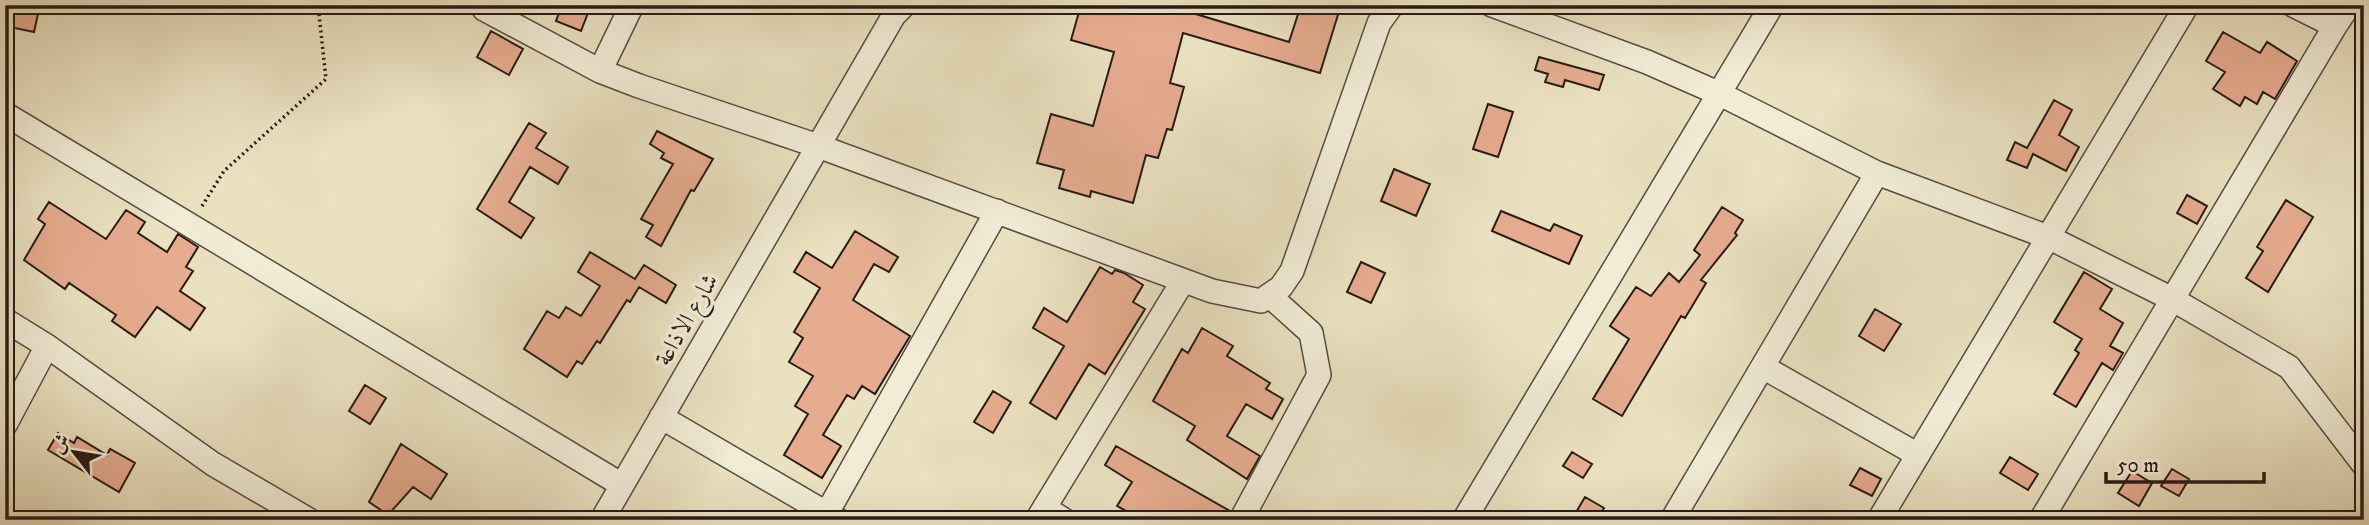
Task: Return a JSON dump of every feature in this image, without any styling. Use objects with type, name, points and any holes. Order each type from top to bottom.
[{"type":"street","points":[[600,71],[632,5]]},
{"type":"street","name":"شارع الاذاعة","points":[[602,520],[894,15],[904,5]]},
{"type":"street","points":[[484,9],[600,71],[818,146],[1184,281],[1251,301],[1261,301],[1271,297],[1292,271],[1379,23],[1392,5]]},
{"type":"street","points":[[1492,5],[1535,11],[1720,94],[1877,173],[2048,237],[2172,299],[2289,367],[2364,465]]},
{"type":"street","points":[[1464,520],[1772,5]]},
{"type":"street","points":[[1879,520],[2187,5]]},
{"type":"street","points":[[2293,5],[2335,26]]},
{"type":"street","points":[[2041,520],[2349,5]]},
{"type":"street","points":[[5,114],[191,223],[622,485]]},
{"type":"street","points":[[1672,520],[1877,173]]},
{"type":"street","points":[[661,416],[830,518],[997,211]]},
{"type":"street","points":[[1049,516],[1184,281]]},
{"type":"street","points":[[1241,520],[1319,374],[1311,333],[1271,297]]},
{"type":"street","points":[[5,320],[47,346],[213,464],[309,520]]},
{"type":"street","points":[[5,425],[47,346]]},
{"type":"street","points":[[1763,367],[1918,455]]},
{"type":"path","points":[[191,223],[224,171],[326,79],[318,5]]},
{"type":"building","points":[[5,5],[40,5],[34,32],[5,26]]},
{"type":"building","points":[[562,5],[591,5],[581,31],[556,21]]},
{"type":"building","points":[[1081,5],[1152,5],[1172,11],[1174,5],[1191,5],[1189,12],[1289,42],[1301,5],[1341,5],[1320,73],[1183,33],[1170,83],[1184,87],[1172,130],[1167,129],[1158,158],[1146,155],[1133,203],[1091,191],[1090,197],[1059,188],[1064,170],[1037,163],[1051,114],[1093,126],[1114,52],[1071,40]]},
{"type":"building","points":[[491,31],[523,49],[509,75],[477,57]]},
{"type":"building","points":[[2223,32],[2260,53],[2267,42],[2297,61],[2275,99],[2263,92],[2257,104],[2245,97],[2240,106],[2213,89],[2225,72],[2206,61]]},
{"type":"building","points":[[1539,57],[1604,75],[1599,90],[1565,80],[1563,87],[1545,82],[1548,74],[1535,70]]},
{"type":"building","points":[[2054,100],[2072,110],[2059,135],[2079,147],[2066,171],[2033,154],[2027,168],[2007,160],[2015,142],[2027,148]]},
{"type":"building","points":[[1488,104],[1513,112],[1498,157],[1473,149]]},
{"type":"building","points":[[529,123],[546,133],[536,148],[568,167],[558,184],[530,167],[509,202],[534,218],[521,238],[477,209]]},
{"type":"building","points":[[657,131],[713,159],[694,191],[691,190],[661,246],[646,237],[653,225],[641,219],[673,164],[661,158],[664,153],[650,144]]},
{"type":"building","points":[[1394,169],[1430,184],[1416,216],[1381,201]]},
{"type":"building","points":[[2187,195],[2207,206],[2197,224],[2177,213]]},
{"type":"building","points":[[2286,200],[2313,217],[2268,292],[2246,278],[2263,251],[2257,247]]},
{"type":"building","points":[[49,202],[106,239],[126,210],[145,222],[138,233],[167,252],[178,234],[198,247],[186,267],[193,271],[180,291],[205,308],[190,330],[157,307],[135,337],[112,321],[116,315],[69,283],[65,289],[24,260],[45,224],[38,219]]},
{"type":"building","points":[[1722,207],[1743,220],[1735,233],[1737,235],[1701,280],[1706,283],[1685,318],[1681,316],[1622,416],[1593,399],[1629,339],[1610,326],[1636,287],[1651,296],[1669,273],[1679,282],[1700,255],[1694,250]]},
{"type":"building","points":[[1501,211],[1550,231],[1554,224],[1582,236],[1569,264],[1492,231]]},
{"type":"building","points":[[855,231],[898,257],[889,272],[874,264],[853,300],[910,336],[875,394],[862,386],[854,399],[847,395],[823,435],[841,446],[822,478],[784,455],[808,414],[795,406],[813,376],[789,362],[803,338],[794,332],[820,288],[794,272],[806,252],[832,268]]},
{"type":"building","points":[[590,252],[635,279],[644,265],[676,285],[666,303],[639,287],[630,302],[627,300],[600,343],[597,341],[582,364],[577,361],[567,377],[524,349],[547,311],[559,318],[566,307],[581,316],[600,286],[578,272]]},
{"type":"building","points":[[1361,262],[1385,273],[1371,303],[1347,292]]},
{"type":"building","points":[[1100,267],[1112,274],[1115,270],[1124,273],[1143,285],[1133,302],[1145,309],[1105,374],[1089,364],[1056,419],[1030,403],[1064,346],[1033,328],[1044,308],[1067,322]]},
{"type":"building","points":[[2084,272],[2112,289],[2100,309],[2123,323],[2110,346],[2123,353],[2113,370],[2102,363],[2076,407],[2054,394],[2079,353],[2075,350],[2082,339],[2054,322]]},
{"type":"building","points":[[1875,309],[1901,324],[1884,351],[1859,336]]},
{"type":"building","points":[[1202,328],[1233,346],[1227,356],[1270,383],[1266,389],[1283,399],[1272,419],[1246,404],[1227,436],[1260,456],[1247,479],[1187,440],[1195,426],[1153,401],[1182,349],[1188,353]]},
{"type":"building","points":[[365,385],[386,398],[370,424],[349,411]]},
{"type":"building","points":[[993,391],[1011,402],[993,433],[974,422]]},
{"type":"building","points":[[58,433],[74,443],[77,437],[107,455],[110,449],[135,463],[119,492],[48,450]]},
{"type":"building","points":[[401,444],[447,474],[431,499],[413,487],[388,515],[369,502]]},
{"type":"building","points":[[1116,446],[1230,511],[1227,520],[1123,520],[1128,512],[1117,506],[1132,482],[1105,465]]},
{"type":"building","points":[[1572,452],[1592,464],[1583,478],[1563,466]]},
{"type":"building","points":[[2010,457],[2038,474],[2028,490],[2000,473]]},
{"type":"building","points":[[1860,468],[1881,479],[1872,496],[1850,485]]},
{"type":"building","points":[[2172,469],[2189,479],[2179,496],[2161,486]]},
{"type":"building","points":[[2132,471],[2152,483],[2139,506],[2118,493]]},
{"type":"building","points":[[1585,497],[1604,508],[1597,520],[1585,520],[1575,514]]}]
